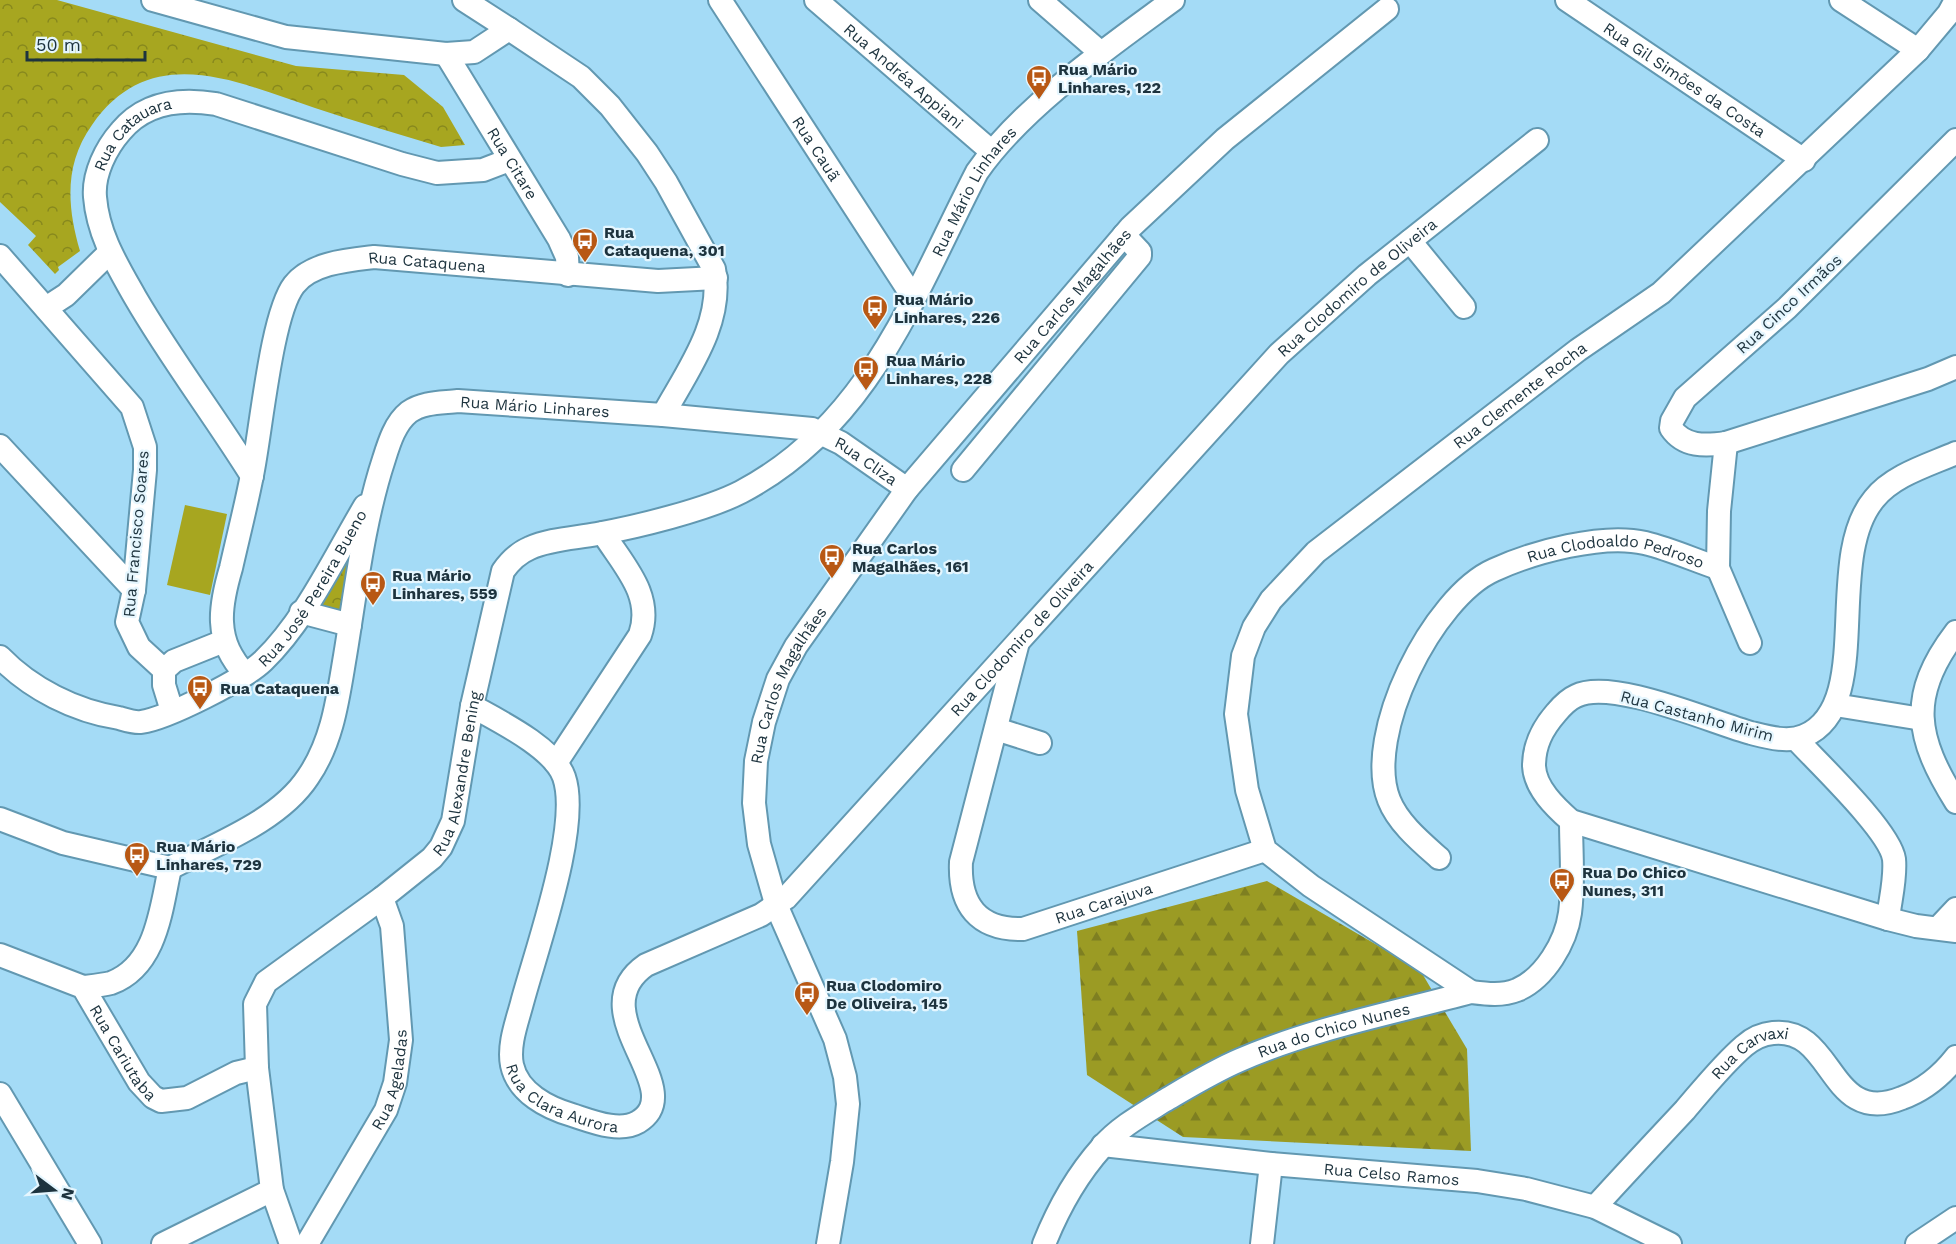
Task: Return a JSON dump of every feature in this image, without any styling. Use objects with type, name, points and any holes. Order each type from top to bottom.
[{"type":"street","points":[[153,0],[286,37],[446,54],[474,52],[509,29]]},
{"type":"street","points":[[464,0],[581,78],[630,130],[666,182],[710,257],[716,278],[714,315],[663,415]]},
{"type":"street","name":"Rua Cauã","points":[[720,0],[913,297]]},
{"type":"street","name":"Rua Andréa Appiani","points":[[816,0],[991,151]]},
{"type":"street","points":[[1040,0],[1101,53]]},
{"type":"street","name":"Rua Mário Linhares","points":[[170,868],[276,812],[294,797],[326,744],[337,706],[371,496],[391,436],[410,412],[428,404],[458,401],[791,426],[823,433],[867,380],[891,344],[977,172],[991,151],[1101,53],[1173,0]]},
{"type":"street","name":"Rua Gil Simões da Costa","points":[[1568,0],[1804,160]]},
{"type":"street","points":[[1840,0],[1918,50]]},
{"type":"street","name":"Rua Clemente Rocha","points":[[1265,850],[1247,790],[1236,714],[1243,656],[1254,627],[1271,600],[1308,560],[1354,521],[1578,350],[1661,293],[1918,50],[1956,4]]},
{"type":"street","name":"Rua Carlos Magalhães","points":[[777,906],[759,844],[754,804],[756,761],[764,722],[778,679],[796,646],[907,489],[1124,235],[1173,185],[1225,139],[1387,9]]},
{"type":"street","name":"Rua Citare","points":[[446,54],[564,248],[568,275]]},
{"type":"street","name":"Rua Catauara","points":[[252,476],[162,344],[102,235],[95,195],[101,163],[115,138],[127,123],[157,105],[177,101],[216,104],[436,173],[483,171],[509,160]]},
{"type":"street","name":"Rua Clodomiro de Oliveira","points":[[777,906],[1280,354],[1325,311],[1537,140]]},
{"type":"street","name":"Rua Cinco Irmãos","points":[[1725,443],[1685,442],[1677,436],[1671,428],[1672,421],[1685,398],[1787,308],[1956,140]]},
{"type":"street","points":[[963,470],[1140,256],[1140,252],[1124,235]]},
{"type":"street","points":[[1410,241],[1464,307]]},
{"type":"street","points":[[46,308],[66,295],[110,252]]},
{"type":"street","name":"Rua Francisco Soares","points":[[0,256],[132,407],[141,429],[145,447],[145,470],[134,590],[127,622],[139,647],[164,670]]},
{"type":"street","name":"Rua Cataquena","points":[[224,641],[221,620],[224,595],[252,476],[285,301],[296,282],[312,272],[343,260],[374,257],[658,281],[716,278]]},
{"type":"street","points":[[1725,443],[1928,379],[1956,367]]},
{"type":"street","name":"Rua Cliza","points":[[823,433],[907,489]]},
{"type":"street","name":"Rua Alexandre Bening","points":[[291,1244],[272,1190],[257,1068],[255,1004],[266,982],[382,898],[432,858],[448,832],[453,821],[472,706],[503,571],[510,561],[532,546],[603,533],[696,508],[739,492],[774,472],[823,433]]},
{"type":"street","name":"Rua Clodoaldo Pedroso","points":[[1439,858],[1419,840],[1389,801],[1385,786],[1389,729],[1414,661],[1435,622],[1476,579],[1502,566],[1544,553],[1589,544],[1633,541],[1646,543],[1718,568],[1719,511],[1725,443]]},
{"type":"street","points":[[0,446],[134,590]]},
{"type":"street","name":"Rua Castanho Mirim","points":[[1948,929],[1916,926],[1888,919],[1570,821],[1545,796],[1534,772],[1534,751],[1545,726],[1576,696],[1596,691],[1634,696],[1764,737],[1796,739],[1818,726],[1835,705],[1845,661],[1849,564],[1852,540],[1860,519],[1874,498],[1891,483],[1956,453]]},
{"type":"street","name":"Rua José Pereira Bueno","points":[[172,711],[245,674],[262,661],[301,612],[371,496]]},
{"type":"street","points":[[472,706],[513,729],[556,763],[640,635],[644,623],[646,612],[638,588],[603,533]]},
{"type":"street","points":[[1718,568],[1750,643]]},
{"type":"street","points":[[301,612],[350,625]]},
{"type":"street","points":[[1956,632],[1932,670],[1922,719],[1931,760],[1956,802]]},
{"type":"street","points":[[0,657],[49,696],[103,716],[140,722],[172,711],[164,685],[164,670],[174,661],[224,641],[232,659],[245,674]]},
{"type":"street","name":"Rua Carajuva","points":[[1018,641],[961,862],[960,882],[964,899],[977,915],[994,926],[1007,930],[1023,929],[1048,923],[1265,850]]},
{"type":"street","points":[[1835,705],[1922,719]]},
{"type":"street","points":[[996,729],[1040,742]]},
{"type":"street","points":[[1796,739],[1878,830],[1891,850],[1894,874],[1888,919]]},
{"type":"street","name":"Rua Clara Aurora","points":[[556,763],[565,779],[567,791],[564,841],[559,873],[526,986],[511,1054],[512,1067],[519,1079],[542,1104],[552,1109],[623,1127],[645,1116],[652,1095],[650,1078],[628,1028],[622,1005],[625,987],[635,973],[646,965],[777,906]]},
{"type":"street","points":[[0,819],[63,843],[170,868],[154,938],[144,957],[111,982],[83,987]]},
{"type":"street","name":"Rua do Chico Nunes","points":[[1044,1244],[1058,1210],[1081,1172],[1103,1145],[1140,1116],[1239,1060],[1308,1035],[1472,992],[1494,995],[1518,989],[1542,970],[1558,946],[1570,914],[1570,821]]},
{"type":"street","points":[[1265,850],[1311,886],[1472,992]]},
{"type":"street","name":"Rua Ageladas","points":[[306,1244],[386,1110],[395,1083],[399,1063],[400,1029],[392,926],[382,898]]},
{"type":"street","points":[[777,906],[835,1039],[845,1077],[848,1104],[842,1162],[828,1244]]},
{"type":"street","points":[[1948,929],[1956,909]]},
{"type":"street","name":"Rua Cariutaba","points":[[0,955],[83,987],[139,1082],[153,1097],[161,1101],[187,1098],[236,1073],[257,1068]]},
{"type":"street","name":"Rua Carvaxi","points":[[1595,1207],[1718,1071],[1745,1045],[1758,1037],[1786,1033],[1801,1039],[1822,1058],[1842,1088],[1864,1102],[1895,1101],[1914,1094],[1934,1080],[1956,1057]]},
{"type":"street","points":[[0,1094],[90,1244]]},
{"type":"street","name":"Rua Celso Ramos","points":[[1103,1145],[1271,1164],[1477,1181],[1558,1195],[1595,1207],[1670,1244]]},
{"type":"street","points":[[1262,1244],[1271,1164]]},
{"type":"street","points":[[163,1244],[272,1190]]},
{"type":"street","points":[[1917,1244],[1956,1218]]},
{"type":"green space","points":[[0,0],[57,0],[296,66],[404,75],[443,107],[465,145],[441,147],[226,80],[196,75],[168,75],[141,83],[115,99],[92,125],[76,155],[72,170],[71,202],[72,218],[80,251],[58,267],[59,270],[55,274],[28,245],[36,236],[0,202]]},
{"type":"green space","points":[[185,505],[227,514],[210,595],[167,585]]},
{"type":"green space","points":[[360,527],[347,618],[312,608]]},
{"type":"green space","points":[[1267,881],[1420,970],[1467,1049],[1471,1151],[1183,1137],[1087,1075],[1077,931]]},
{"type":"place","name":"Rua Mário Linhares, 122","points":[[1039,101]]},
{"type":"place","name":"Rua Cataquena, 301","points":[[585,264]]},
{"type":"place","name":"Rua Mário Linhares, 226","points":[[875,331]]},
{"type":"place","name":"Rua Mário Linhares, 228","points":[[866,392]]},
{"type":"place","name":"Rua Carlos Magalhães, 161","points":[[832,580]]},
{"type":"place","name":"Rua Mário Linhares, 559","points":[[373,607]]},
{"type":"place","name":"Rua Cataquena","points":[[200,711]]},
{"type":"place","name":"Rua Mário Linhares, 729","points":[[137,878]]},
{"type":"place","name":"Rua Do Chico Nunes, 311","points":[[1562,904]]},
{"type":"place","name":"Rua Clodomiro De Oliveira, 145","points":[[807,1017]]}]
